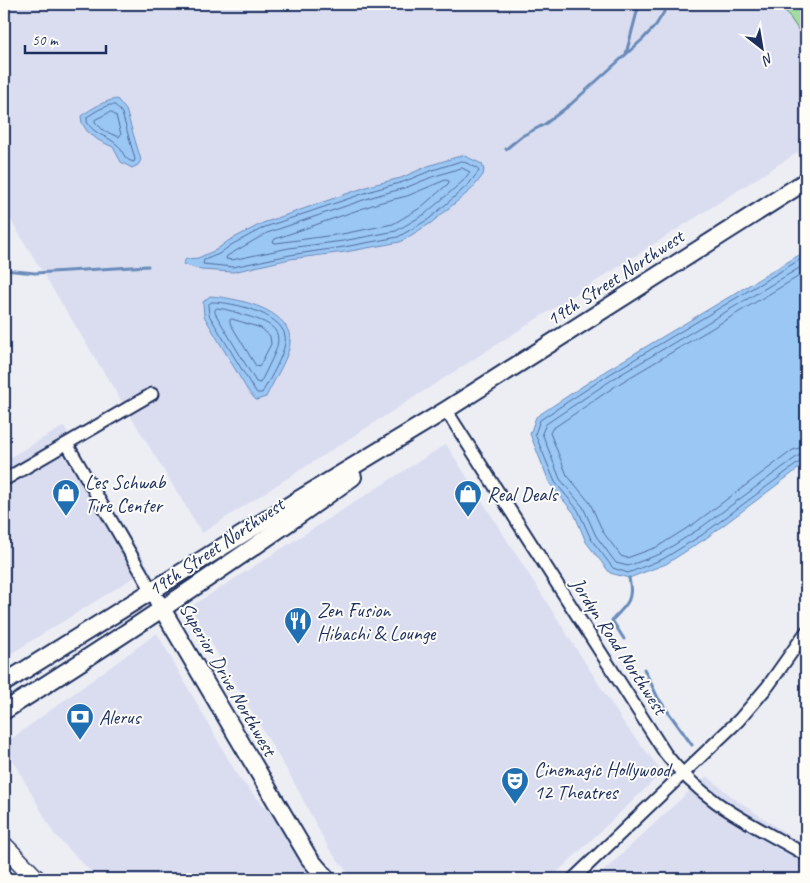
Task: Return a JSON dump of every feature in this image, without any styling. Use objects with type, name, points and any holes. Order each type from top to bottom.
[{"type":"main road","points":[[4,846],[36,879]]},
{"type":"street","name":"19th Street Northwest","points":[[4,683],[446,410],[806,181]]},
{"type":"street","points":[[4,480],[152,394]]},
{"type":"street","name":"19th Street Northwest","points":[[4,710],[163,610],[284,528],[446,410]]},
{"type":"street","name":"Jordyn Road Northwest","points":[[446,410],[665,753],[695,787],[727,811],[806,855]]},
{"type":"street","name":"Superior Drive Northwest","points":[[67,444],[304,850],[327,879]]},
{"type":"street","points":[[573,879],[739,720],[768,686],[806,632]]},
{"type":"shaded area","points":[[4,4],[806,4],[806,147],[202,533],[4,209]]},
{"type":"shaded area","points":[[64,426],[149,568],[4,658],[4,461]]},
{"type":"shaded area","points":[[446,444],[625,725],[663,772],[550,879],[353,879],[329,849],[292,779],[190,607]]},
{"type":"shaded area","points":[[157,633],[239,778],[276,819],[317,879],[98,879],[54,834],[4,744]]},
{"type":"shaded area","points":[[707,776],[731,796],[806,847],[806,879],[595,879],[686,794]]},
{"type":"green space","points":[[781,4],[806,4],[806,40],[803,37]]},
{"type":"water","points":[[117,99],[126,110],[141,160],[138,165],[132,168],[121,162],[113,147],[98,140],[87,131],[82,123],[81,116],[103,103]]},
{"type":"water","points":[[463,155],[482,164],[483,175],[472,189],[431,223],[400,242],[290,259],[233,272],[201,270],[183,264],[186,259],[198,258],[216,250],[228,241],[263,223],[372,185],[401,178],[428,166]]},
{"type":"water","points":[[806,251],[806,463],[705,539],[666,564],[629,578],[610,573],[586,542],[574,513],[550,484],[530,434],[536,417],[607,370]]},
{"type":"water","points":[[210,296],[249,303],[276,316],[285,325],[290,336],[289,349],[266,397],[256,400],[248,391],[204,316],[203,302]]},
{"type":"waterway","points":[[626,54],[639,4]]},
{"type":"waterway","points":[[506,149],[522,136],[545,124],[571,104],[643,39],[656,25],[669,4]]},
{"type":"waterway","points":[[4,270],[35,273],[148,266]]},
{"type":"waterway","points":[[624,639],[612,620],[628,602],[631,592],[629,578]]},
{"type":"waterway","points":[[644,669],[658,698],[692,745]]},
{"type":"place","name":"Les Schwab Tire Center","points":[[66,517]]},
{"type":"place","name":"Real Deals","points":[[468,518]]},
{"type":"place","name":"Zen Fusion Hibachi & Lounge","points":[[298,645]]},
{"type":"place","name":"Alerus","points":[[80,741]]},
{"type":"place","name":"Cinemagic Hollywood 12 Theatres","points":[[515,805]]}]
